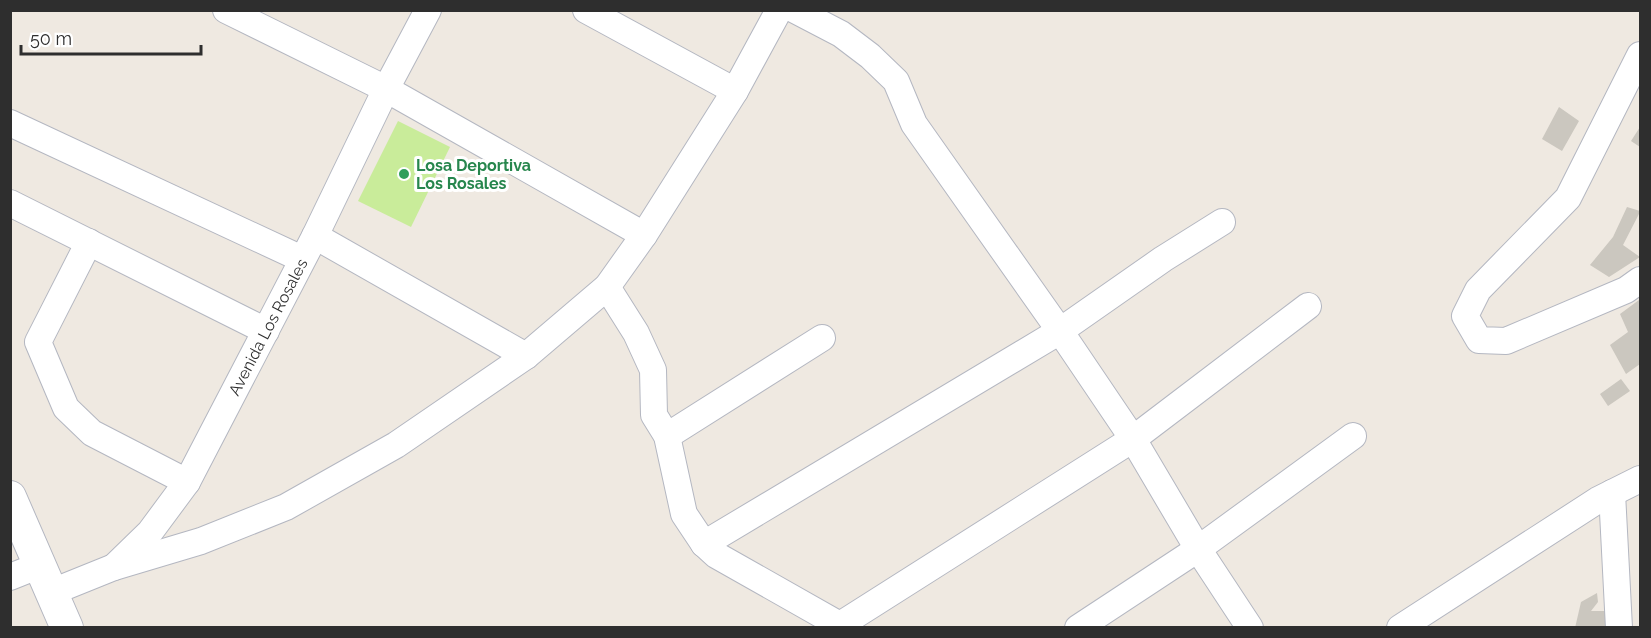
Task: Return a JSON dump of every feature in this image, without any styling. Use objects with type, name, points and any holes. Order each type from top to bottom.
[{"type":"street","points":[[226,10],[386,89],[645,235]]},
{"type":"street","name":"Avenida Los Rosales","points":[[10,577],[46,578],[114,567],[150,532],[187,482],[315,236],[386,89],[428,10]]},
{"type":"street","points":[[586,10],[735,91]]},
{"type":"street","points":[[114,567],[201,541],[286,507],[396,446],[526,356],[607,286],[645,235],[735,91],[779,10]]},
{"type":"street","points":[[812,14],[870,56],[896,81],[914,124],[1133,439],[1198,549],[1250,627]]},
{"type":"street","points":[[1641,55],[1568,198],[1478,290],[1465,316],[1479,340],[1506,341],[1626,290],[1641,280]]},
{"type":"street","points":[[10,123],[302,259]]},
{"type":"street","points":[[10,202],[266,331]]},
{"type":"street","points":[[704,544],[1060,331],[1163,259],[1222,222]]},
{"type":"street","points":[[315,236],[526,356]]},
{"type":"street","points":[[89,242],[38,342],[66,408],[92,434],[187,482]]},
{"type":"street","points":[[607,286],[636,333],[653,370],[654,415],[667,436],[684,514],[704,544],[716,555],[842,626],[1133,439],[1308,306]]},
{"type":"street","points":[[667,436],[822,338]]},
{"type":"street","points":[[1078,627],[1198,549],[1353,436]]},
{"type":"street","points":[[1400,627],[1598,500],[1641,478]]},
{"type":"street","points":[[1612,493],[1619,627]]},
{"type":"street","points":[[10,497],[65,627]]},
{"type":"green space","name":"Losa Deportiva Los Rosales","points":[[398,121],[450,147],[411,227],[358,201]]},
{"type":"building","points":[[1559,107],[1579,121],[1562,151],[1542,139]]},
{"type":"building","points":[[1640,127],[1640,147],[1631,141]]},
{"type":"building","points":[[1627,207],[1640,212],[1623,245],[1640,257],[1609,277],[1590,265],[1613,237]]},
{"type":"building","points":[[1639,300],[1640,364],[1626,374],[1610,345],[1628,332],[1620,314]]},
{"type":"building","points":[[1621,379],[1630,391],[1608,406],[1600,394]]},
{"type":"building","points":[[1597,593],[1598,602],[1591,611],[1610,611],[1609,628],[1575,628],[1581,602]]},
{"type":"place","name":"Losa Deportiva Los Rosales","points":[[404,174]]}]
